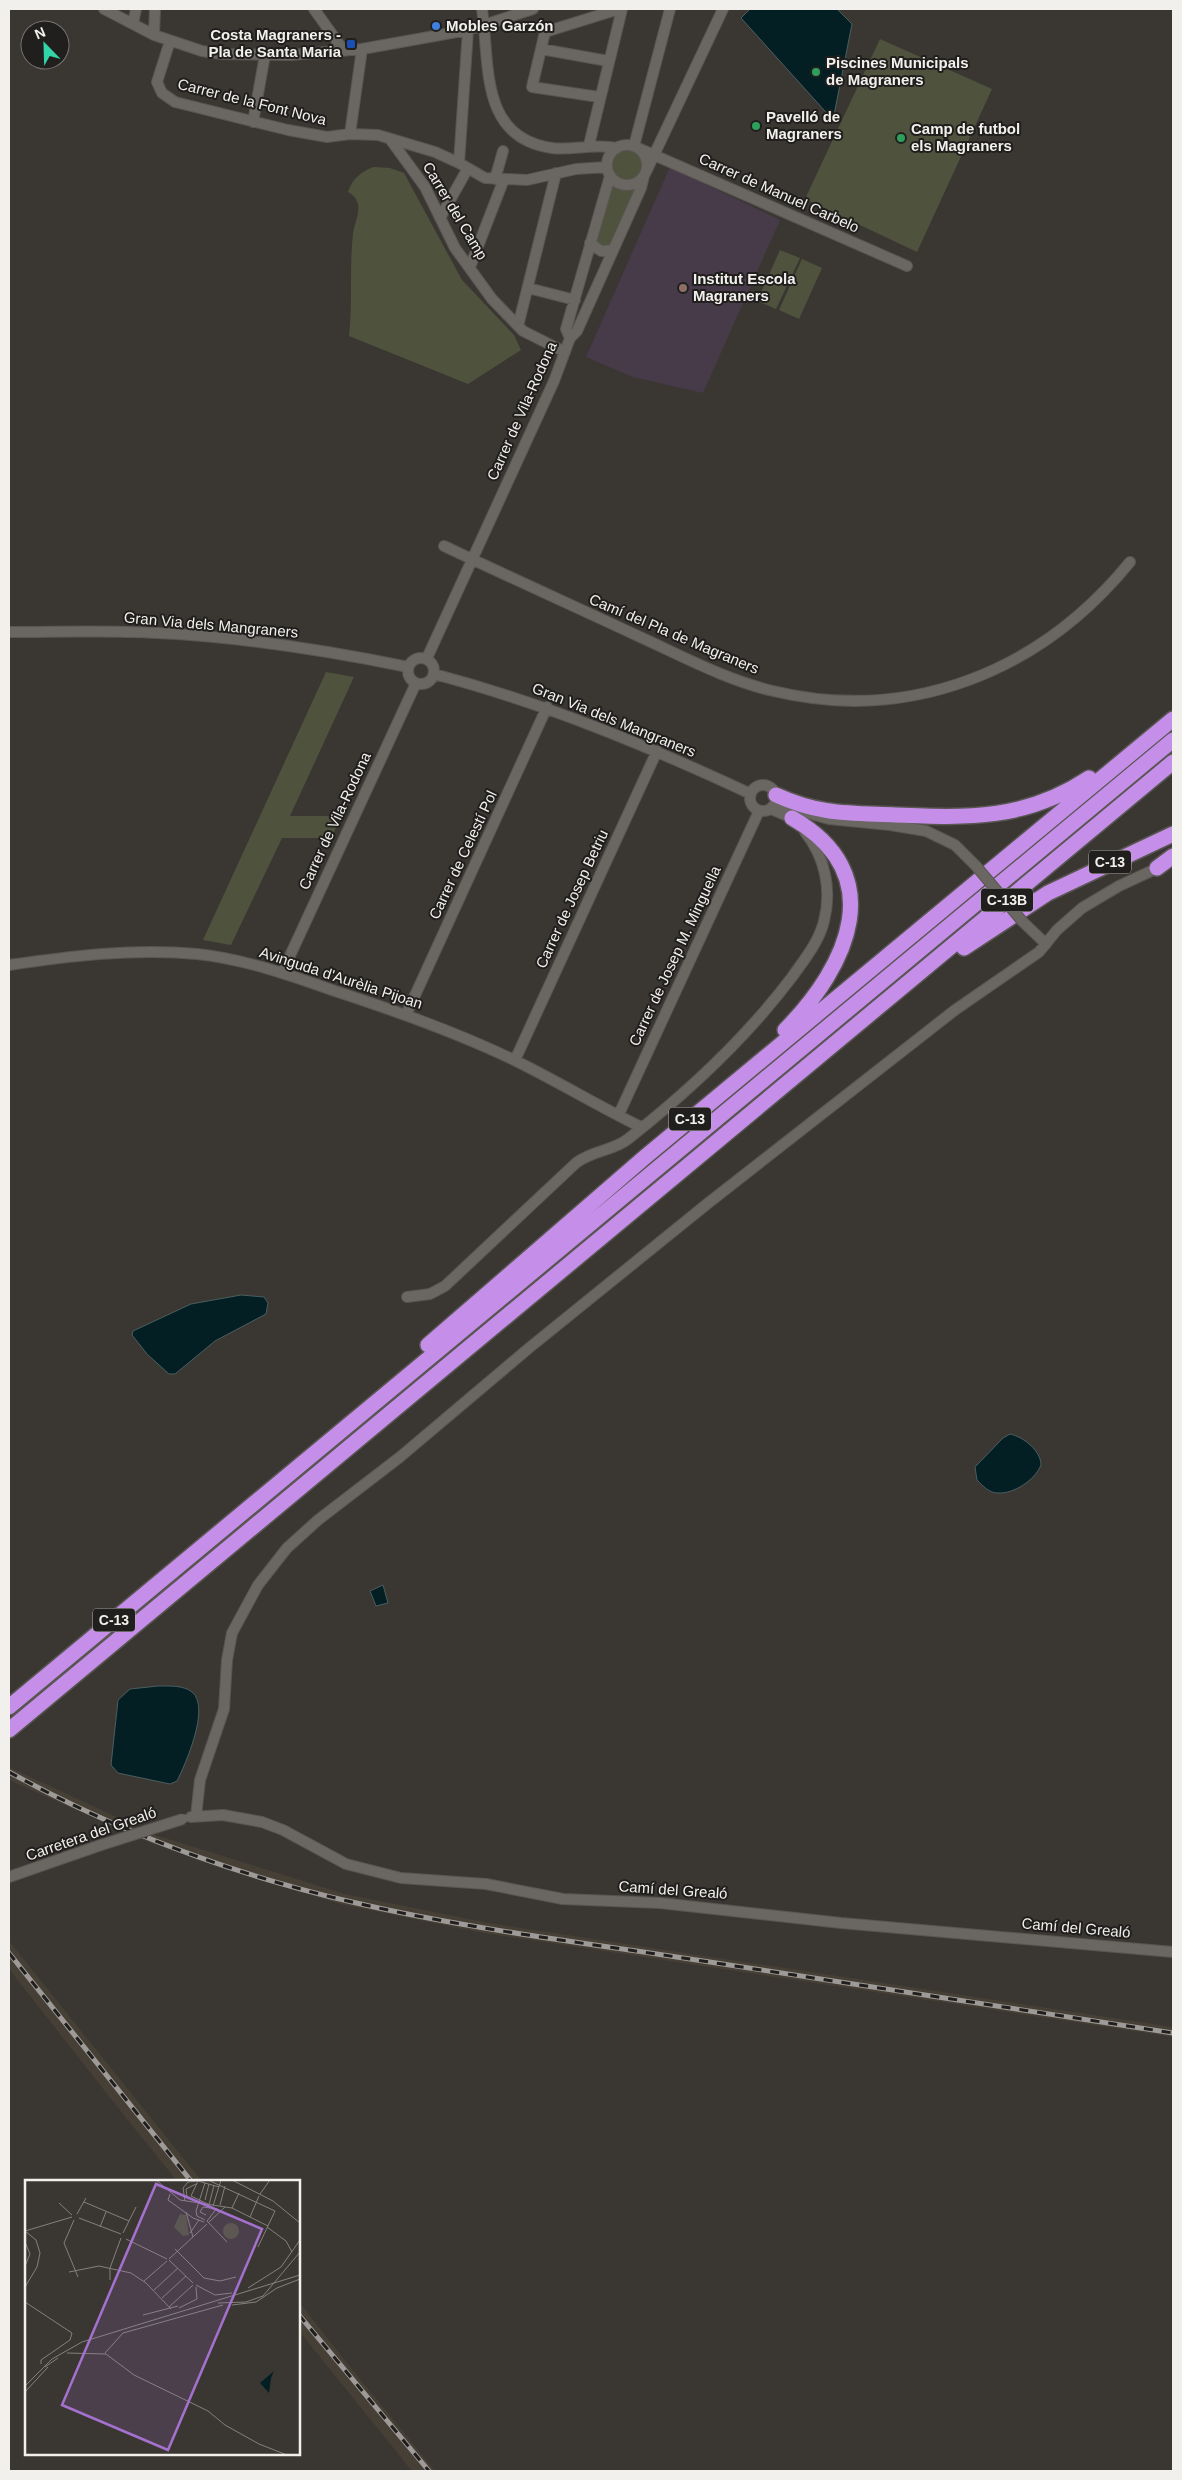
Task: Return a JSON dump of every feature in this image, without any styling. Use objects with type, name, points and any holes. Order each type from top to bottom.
[{"type":"highway","points":[[774,803],[842,814],[961,817],[1003,814],[1042,803],[1078,786],[1100,772],[1173,713]]},
{"type":"highway","name":"C-13","points":[[9,1706],[218,1533],[230,1515],[583,1210],[1173,719]]},
{"type":"highway","name":"C-13B","points":[[218,1533],[1173,740]]},
{"type":"highway","name":"C-13B","points":[[841,1038],[1173,762]]},
{"type":"highway","points":[[583,1210],[614,1177],[772,1043],[802,1012],[832,971],[842,950],[850,921],[851,904],[848,882],[839,860],[830,847],[813,831],[792,818]]},
{"type":"highway","name":"C-13","points":[[9,1730],[841,1038],[859,1032],[967,946],[1034,901],[1095,869],[1173,834]]},
{"type":"highway","points":[[1157,868],[1173,856]]},
{"type":"street","points":[[104,9],[154,35],[202,51],[265,55],[362,49],[468,30],[533,9]]},
{"type":"street","points":[[133,24],[136,9]]},
{"type":"street","points":[[154,35],[155,9]]},
{"type":"street","points":[[314,9],[344,50]]},
{"type":"street","points":[[482,9],[491,96],[505,123],[524,141],[553,148],[589,145],[617,148]]},
{"type":"street","points":[[589,145],[620,9]]},
{"type":"street","points":[[599,96],[532,87],[545,32],[620,9]]},
{"type":"street","points":[[636,147],[670,9]]},
{"type":"street","name":"Carrer de Vila-Rodona","points":[[426,658],[570,338],[577,331],[641,188],[645,174],[723,9]]},
{"type":"street","points":[[440,218],[464,166],[468,30]]},
{"type":"street","name":"Carrer de la Font Nova","points":[[170,41],[157,82],[162,93],[175,102],[253,122],[327,137],[350,134],[378,136],[435,152],[485,178],[526,180],[576,169],[609,171]]},
{"type":"street","points":[[350,134],[362,49]]},
{"type":"street","points":[[541,49],[608,61]]},
{"type":"street","points":[[253,122],[265,55]]},
{"type":"street","name":"Carrer del Camp","points":[[390,139],[425,187],[456,248],[492,299],[523,331],[565,352]]},
{"type":"street","points":[[570,338],[566,329],[609,171],[610,154],[617,148],[625,145],[636,147],[646,159],[645,174],[638,182],[629,185],[620,184],[609,171]]},
{"type":"street","name":"Carrer de Manuel Carbelo","points":[[636,147],[907,266]]},
{"type":"street","points":[[470,267],[500,179],[503,151]]},
{"type":"street","points":[[518,326],[556,173]]},
{"type":"street","points":[[590,243],[601,251],[613,250]]},
{"type":"street","points":[[528,288],[575,300]]},
{"type":"street","name":"Camí del Pla de Magraners","points":[[444,546],[731,678],[792,695],[855,700],[899,698],[929,692],[976,677],[1015,659],[1072,623],[1100,598],[1130,562]]},
{"type":"street","name":"Gran Via dels Mangraners","points":[[9,632],[130,632],[205,636],[303,647],[408,667]]},
{"type":"street","points":[[426,658],[433,665],[434,674],[427,683],[416,683],[410,678],[408,667],[414,660],[426,658]]},
{"type":"street","name":"Gran Via dels Mangraners","points":[[434,674],[547,707],[656,751],[751,794]]},
{"type":"street","name":"Carrer de Vila-Rodona","points":[[282,973],[416,683]]},
{"type":"street","name":"Carrer de Celestí Pol","points":[[406,1015],[547,707]]},
{"type":"street","name":"Carrer de Josep Betriu","points":[[515,1060],[656,751]]},
{"type":"street","points":[[406,1297],[430,1294],[445,1286],[576,1163],[592,1153],[622,1143],[718,1061],[746,1033],[789,980],[818,937],[826,911],[826,878],[811,840],[792,818],[774,803],[766,786],[757,787],[751,794],[752,804],[759,810],[774,803],[829,819],[890,825],[926,831],[956,845],[1022,921],[1046,944]]},
{"type":"street","name":"Carrer de Josep M. Minguella","points":[[619,1114],[759,810]]},
{"type":"street","points":[[196,1816],[200,1780],[224,1709],[226,1660],[232,1633],[258,1585],[287,1548],[318,1520],[400,1457],[529,1348],[707,1204],[955,1010],[1035,955],[1082,908],[1110,891],[1173,861]]},
{"type":"street","name":"Avinguda d'Aurèlia Pijoan","points":[[9,965],[97,954],[161,951],[225,958],[282,973],[406,1015],[515,1060],[641,1127]]},
{"type":"street","name":"Camí del Grealó","points":[[183,1819],[196,1816],[223,1815],[262,1822],[283,1830],[346,1864],[401,1878],[478,1883],[563,1899],[660,1903],[857,1925],[1173,1952]]},
{"type":"street","name":"Carretera del Grealó","points":[[9,1878],[101,1845],[183,1819]]},
{"type":"shaded area","name":"Institut Escola Magraners","points":[[670,167],[780,220],[703,393],[633,377],[586,357]]},
{"type":"shaded area","points":[[9,1767],[155,1835],[345,1894],[488,1923],[1173,2027],[1173,2037],[484,1933],[340,1904],[151,1843],[9,1780]]},
{"type":"shaded area","points":[[9,1941],[201,2180],[176,2180],[9,1969]]},
{"type":"shaded area","points":[[300,2303],[435,2471],[412,2471],[300,2332]]},
{"type":"green space","name":"Camp de futbol els Magraners","points":[[880,39],[992,89],[917,252],[805,199]]},
{"type":"green space","points":[[627,150],[638,154],[642,165],[638,176],[627,180],[616,176],[612,165],[616,154]]},
{"type":"green space","points":[[373,167],[390,168],[404,173],[462,280],[514,335],[521,350],[468,384],[349,336],[352,247],[358,215],[358,204],[353,195],[348,192],[358,176]]},
{"type":"green space","points":[[611,185],[623,190],[635,189],[610,245],[605,247],[596,242]]},
{"type":"green space","points":[[780,250],[800,258],[776,309],[757,301]]},
{"type":"green space","points":[[802,259],[822,268],[799,319],[779,310]]},
{"type":"green space","points":[[326,672],[354,677],[290,816],[342,816],[331,838],[282,838],[231,945],[203,940]]},
{"type":"water","name":"Piscines Municipals de Magraners","points":[[750,9],[837,9],[852,24],[833,120],[741,18]]},
{"type":"water","points":[[241,1295],[264,1297],[268,1303],[266,1314],[215,1341],[175,1374],[169,1374],[147,1354],[132,1335],[133,1331],[191,1304]]},
{"type":"water","points":[[1010,1434],[1021,1438],[1031,1445],[1038,1455],[1041,1465],[1029,1481],[1017,1489],[1004,1493],[995,1493],[986,1489],[977,1480],[975,1467],[1003,1438]]},
{"type":"water","points":[[383,1585],[388,1603],[376,1606],[370,1591]]},
{"type":"water","points":[[176,1686],[192,1692],[197,1699],[199,1710],[198,1723],[190,1750],[177,1781],[170,1784],[118,1773],[111,1765],[118,1700],[130,1689]]},
{"type":"railway","points":[[9,1772],[91,1813],[176,1849],[263,1878],[352,1902],[521,1934],[1173,2033]]},
{"type":"railway","points":[[9,1953],[190,2180]]},
{"type":"railway","points":[[300,2316],[429,2471]]},
{"type":"place","name":"Mobles Garzón","points":[[436,26]]},
{"type":"place","name":"Costa Magraners - Pla de Santa Maria","points":[[351,44]]},
{"type":"place","name":"Piscines Municipals de Magraners","points":[[816,72]]},
{"type":"place","name":"Pavelló de Magraners","points":[[756,126]]},
{"type":"place","name":"Camp de futbol els Magraners","points":[[901,138]]},
{"type":"place","name":"Institut Escola Magraners","points":[[683,288]]}]
